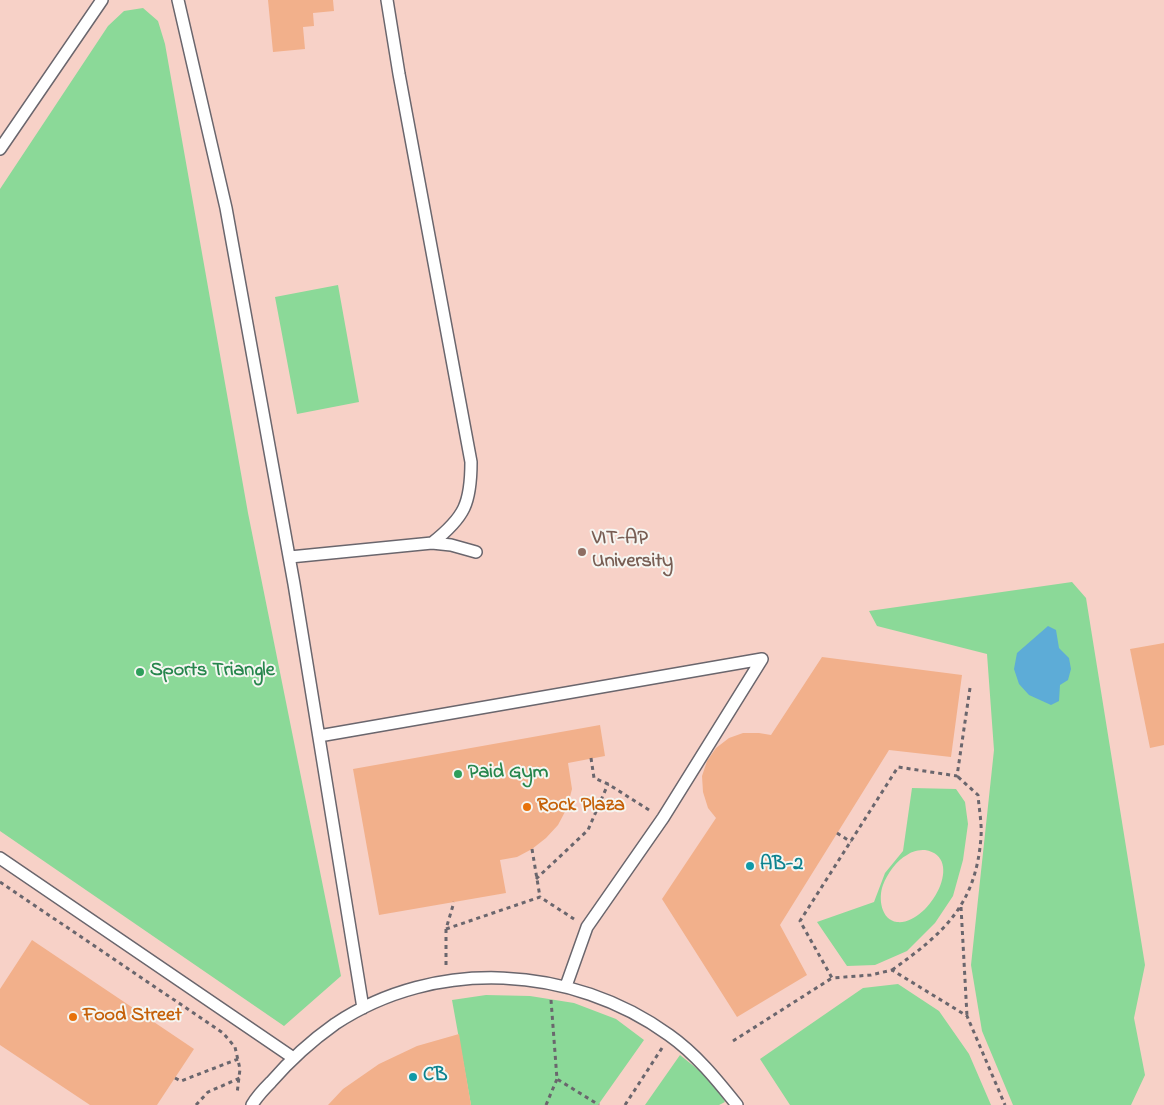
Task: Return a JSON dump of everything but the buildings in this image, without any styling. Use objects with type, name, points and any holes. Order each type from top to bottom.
[{"type":"lane","points":[[0,149],[102,0]]},
{"type":"lane","points":[[178,0],[226,208],[290,557],[363,1008]]},
{"type":"lane","points":[[387,0],[471,462],[471,483],[464,510],[458,520],[432,543]]},
{"type":"lane","points":[[290,557],[432,543],[451,545],[476,552]]},
{"type":"lane","points":[[319,736],[762,659],[663,818],[587,927],[566,986]]},
{"type":"lane","points":[[0,858],[292,1057]]},
{"type":"lane","points":[[252,1105],[292,1057],[317,1036],[363,1008],[404,991],[446,981],[480,977],[550,982],[603,998],[638,1014],[670,1035],[708,1068],[737,1105]]},
{"type":"path","points":[[957,776],[970,688]]},
{"type":"path","points":[[591,758],[594,778],[608,784],[663,818]]},
{"type":"path","points":[[733,1041],[832,978],[871,975],[892,970],[948,924],[968,896],[976,870],[981,836],[978,795],[957,776],[898,767],[800,921],[832,978]]},
{"type":"path","points":[[536,880],[588,830],[608,784]]},
{"type":"path","points":[[837,833],[851,842]]},
{"type":"path","points":[[532,849],[540,897],[587,927]]},
{"type":"path","points":[[0,882],[223,1033],[235,1047],[238,1059],[240,1078],[237,1094]]},
{"type":"path","points":[[446,929],[540,897]]},
{"type":"path","points":[[446,981],[446,929],[454,902]]},
{"type":"path","points":[[960,906],[967,1016],[1005,1105]]},
{"type":"path","points":[[892,970],[967,1016]]},
{"type":"path","points":[[546,1105],[557,1079],[550,982]]},
{"type":"path","points":[[625,1105],[670,1035]]},
{"type":"path","points":[[175,1078],[181,1081],[238,1059]]},
{"type":"path","points":[[196,1105],[208,1092],[240,1078]]},
{"type":"path","points":[[557,1079],[599,1105]]},
{"type":"shaded area","name":"VIT-AP University","points":[[0,0],[1164,0],[1164,1105],[0,1105]]},
{"type":"green space","name":"Sports Triangle","points":[[143,8],[158,21],[165,44],[248,513],[341,976],[284,1026],[0,831],[0,189],[108,26],[124,11]]},
{"type":"green space","points":[[338,285],[359,402],[297,414],[275,297]]},
{"type":"green space","points":[[1072,582],[1086,598],[1145,965],[1134,1018],[1145,1075],[1131,1105],[1013,1105],[982,1031],[971,965],[994,750],[987,654],[877,626],[869,611]]},
{"type":"green space","points":[[912,788],[956,789],[965,802],[968,824],[963,860],[953,896],[935,923],[907,951],[875,965],[847,966],[817,922],[874,902],[885,873],[903,851]],"holes":[[[925,850],[937,855],[943,865],[943,877],[931,903],[909,920],[897,922],[887,917],[882,908],[881,896],[885,881],[893,868],[903,857],[916,851]]]},
{"type":"green space","points":[[898,984],[939,1011],[969,1054],[991,1105],[790,1105],[760,1059],[863,988]]},
{"type":"green space","points":[[486,995],[530,996],[574,1003],[616,1019],[644,1040],[598,1105],[471,1105],[452,1000]]},
{"type":"green space","points":[[680,1055],[711,1082],[725,1102],[719,1105],[645,1105]]},
{"type":"water","points":[[1048,626],[1056,630],[1059,648],[1069,658],[1071,669],[1068,680],[1060,685],[1059,701],[1051,705],[1029,695],[1019,684],[1014,669],[1017,653]]},
{"type":"place","name":"VIT-AP University","points":[[582,552]]},
{"type":"place","name":"Sports Triangle","points":[[140,672]]},
{"type":"place","name":"Paid Gym","points":[[458,774]]},
{"type":"place","name":"Rock Plaza","points":[[527,807]]},
{"type":"place","name":"AB-2","points":[[750,866]]},
{"type":"place","name":"Food Street","points":[[73,1017]]},
{"type":"place","name":"CB","points":[[413,1077]]}]
